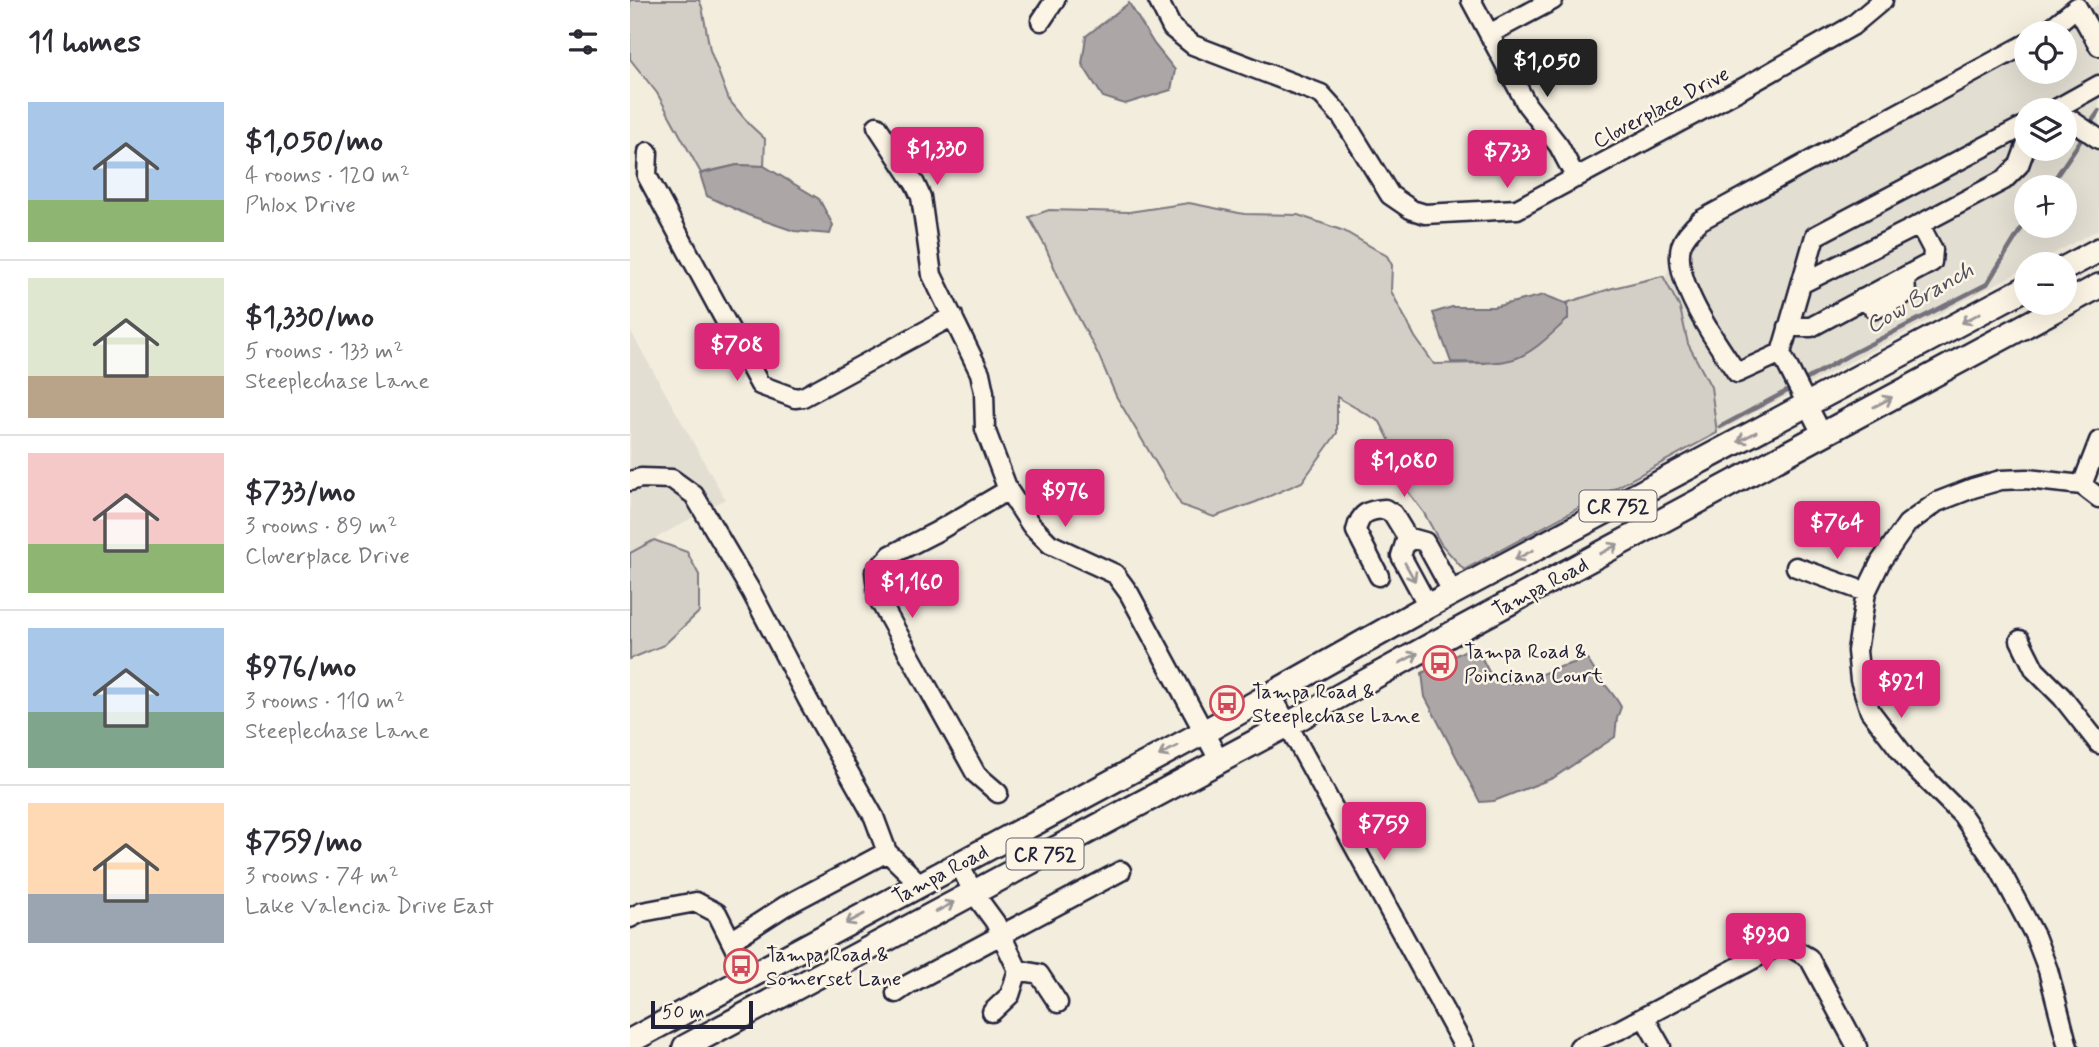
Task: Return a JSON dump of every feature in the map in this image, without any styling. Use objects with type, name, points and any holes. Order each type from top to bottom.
[{"type":"main road","points":[[2077,262],[2099,250]]},
{"type":"main road","name":"Tampa Road","points":[[685,1047],[2099,286]]},
{"type":"main road","name":"Tampa Road","points":[[630,1041],[1203,732],[1428,606],[2014,294]]},
{"type":"street","points":[[1041,21],[1055,0]]},
{"type":"street","name":"Cloverplace Drive","points":[[1158,0],[1172,28],[1193,45],[1321,94],[1342,117],[1391,195],[1412,210],[1424,214],[1517,209],[1743,88],[1852,26],[1883,0]]},
{"type":"street","points":[[1471,0],[1527,105],[1559,146],[1576,178]]},
{"type":"street","points":[[1489,34],[1553,0]]},
{"type":"street","points":[[2059,21],[2081,3],[2099,46]]},
{"type":"street","points":[[1781,353],[1737,373],[1713,339],[1684,281],[1680,263],[1681,245],[1689,231],[1700,220],[2014,50]]},
{"type":"street","points":[[2076,98],[2099,85]]},
{"type":"street","points":[[2077,124],[2099,139]]},
{"type":"street","points":[[877,126],[918,190],[932,275],[980,373],[984,393],[985,429],[1008,490],[1031,525],[1050,544],[1115,574],[1129,593],[1219,760]]},
{"type":"street","points":[[1822,434],[1781,353],[1815,236],[2014,131]]},
{"type":"street","points":[[648,152],[647,176],[760,385],[795,398],[803,397],[953,316]]},
{"type":"street","points":[[1801,284],[2004,180],[2020,161]]},
{"type":"street","points":[[1788,327],[1811,327],[1932,262],[1933,250],[1923,231],[1913,228]]},
{"type":"street","points":[[2082,485],[2099,441]]},
{"type":"street","points":[[630,481],[641,478],[672,479],[694,495],[752,593],[874,817],[887,852],[920,884]]},
{"type":"street","points":[[2068,1047],[2048,970],[2000,870],[1962,815],[1909,761],[1870,711],[1860,680],[1857,651],[1866,592],[1881,561],[1907,524],[1937,502],[2001,480],[2027,479],[2082,485],[2099,498]]},
{"type":"street","points":[[998,793],[976,774],[884,610],[878,598],[875,572],[891,555],[1008,490]]},
{"type":"street","points":[[1379,576],[1356,531],[1359,520],[1367,513],[1385,509],[1393,514],[1407,537],[1424,542],[1453,593]]},
{"type":"street","points":[[1407,537],[1401,556],[1428,606]]},
{"type":"street","points":[[1796,567],[1866,592]]},
{"type":"street","points":[[2020,640],[2035,670],[2062,697],[2099,744]]},
{"type":"street","points":[[1271,694],[1464,1047]]},
{"type":"street","points":[[731,941],[785,906],[887,852]]},
{"type":"street","points":[[959,864],[973,892],[995,922],[1018,970],[1010,995],[992,1012]]},
{"type":"street","points":[[896,993],[1121,872]]},
{"type":"street","points":[[630,918],[642,912],[696,902],[717,913],[749,977]]},
{"type":"street","points":[[1579,1047],[1644,1017],[1778,946],[1790,947],[1809,958],[1857,1047]]},
{"type":"street","points":[[1018,970],[1039,974],[1058,1003]]},
{"type":"street","points":[[1644,1017],[1661,1047]]},
{"type":"shaded area","points":[[630,0],[699,0],[710,50],[729,100],[765,139],[764,166],[737,165],[701,173],[657,93],[630,59]]},
{"type":"shaded area","points":[[1129,3],[1154,44],[1175,70],[1171,90],[1125,104],[1103,97],[1082,64],[1086,36]]},
{"type":"shaded area","points":[[2099,4],[2099,229],[2056,252],[2014,252],[2014,274],[1717,433],[1711,387],[1688,344],[1680,308],[1665,279],[1678,239],[2014,51],[2014,84],[2077,84],[2077,21],[2068,21]]},
{"type":"shaded area","points":[[737,165],[764,166],[819,199],[833,225],[830,234],[794,231],[748,215],[707,196],[700,174]]},
{"type":"shaded area","points":[[1189,203],[1244,214],[1298,215],[1344,231],[1387,256],[1392,265],[1391,291],[1415,337],[1434,364],[1485,363],[1568,304],[1566,303],[1663,276],[1680,308],[1688,344],[1711,387],[1717,433],[1464,570],[1441,544],[1424,513],[1400,481],[1389,439],[1380,422],[1337,397],[1337,433],[1302,482],[1214,517],[1181,505],[1116,396],[1099,356],[1029,217],[1049,210],[1129,212]]},
{"type":"shaded area","points":[[1544,295],[1568,304],[1568,319],[1536,347],[1522,356],[1506,361],[1451,362],[1433,313],[1452,307],[1494,307]]},
{"type":"shaded area","points":[[630,330],[725,499],[630,553]]},
{"type":"shaded area","points":[[654,540],[687,552],[699,575],[699,612],[664,645],[630,659],[630,553]]},
{"type":"shaded area","points":[[1475,645],[1489,672],[1502,683],[1521,683],[1556,668],[1588,659],[1621,707],[1615,737],[1553,778],[1494,801],[1480,802],[1425,697],[1422,673]]},
{"type":"waterway","name":"Cow Branch","points":[[2092,121],[2099,111]]},
{"type":"waterway","name":"Cow Branch","points":[[2057,175],[2081,140]]},
{"type":"waterway","name":"Cow Branch","points":[[1807,379],[1987,284],[2015,238]]},
{"type":"waterway","name":"Cow Branch","points":[[1720,427],[1787,391]]},
{"type":"place","name":"Tampa Road & Poinciana Court","points":[[1440,663]]},
{"type":"place","name":"Tampa Road & Steeplechase Lane","points":[[1227,703]]},
{"type":"place","name":"Tampa Road & Somerset Lane","points":[[741,966]]}]
